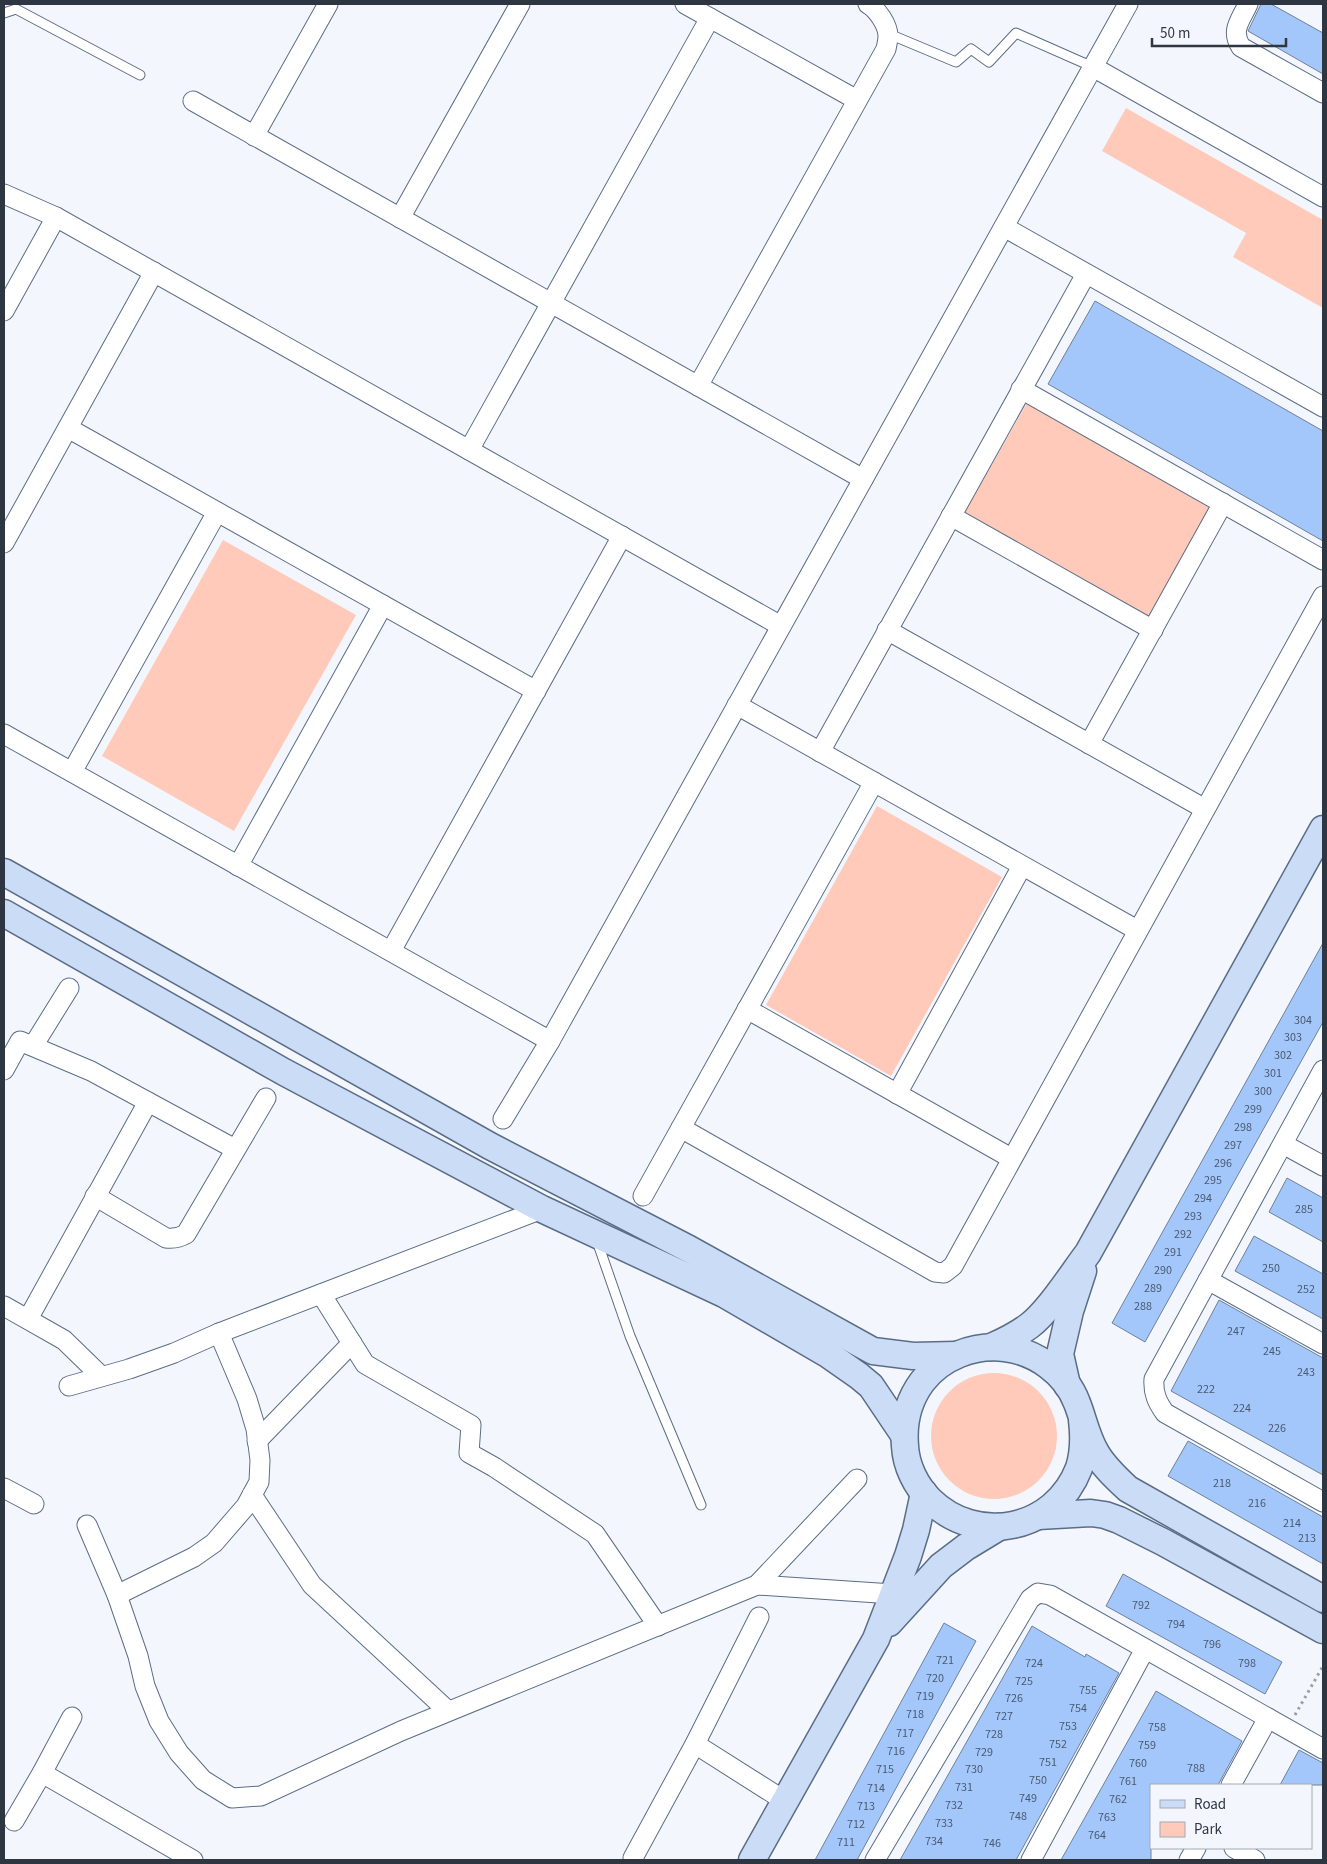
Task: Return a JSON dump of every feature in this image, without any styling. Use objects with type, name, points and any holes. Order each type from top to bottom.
[{"type":"main road","points":[[992,1347],[1012,1338],[1031,1325],[1088,1253],[1323,829]]},
{"type":"main road","points":[[4,872],[490,1146],[689,1249],[873,1351],[913,1356],[956,1355]]},
{"type":"main road","points":[[4,913],[284,1072],[542,1209],[724,1294],[829,1355],[871,1386],[904,1435]]},
{"type":"main road","points":[[1067,1385],[1060,1354],[1070,1311],[1088,1253]]},
{"type":"main road","points":[[1082,1420],[1084,1436],[1079,1468],[1072,1482],[1063,1496],[1051,1507],[1038,1516],[1019,1524],[999,1527],[978,1526],[957,1520],[939,1508],[924,1493],[909,1466],[905,1451],[904,1435],[909,1407],[922,1382],[932,1371],[956,1355],[973,1349],[992,1347],[1020,1351],[1034,1356],[1046,1364],[1067,1385],[1076,1401],[1094,1450],[1116,1478],[1128,1489],[1323,1598]]},
{"type":"main road","points":[[752,1860],[876,1639],[913,1538],[924,1493]]},
{"type":"main road","points":[[1038,1516],[1090,1513],[1105,1515],[1118,1520],[1163,1542],[1323,1630]]},
{"type":"main road","points":[[876,1639],[906,1602],[941,1566],[966,1546],[999,1527]]},
{"type":"street","points":[[254,136],[328,4]]},
{"type":"street","points":[[400,218],[520,4]]},
{"type":"street","points":[[685,4],[857,100]]},
{"type":"street","points":[[698,386],[886,48],[889,34],[882,19],[872,6],[868,4]]},
{"type":"street","points":[[503,1119],[550,1041],[1128,4]]},
{"type":"street","points":[[1248,4],[1235,32],[1241,47],[1323,94]]},
{"type":"street","points":[[469,450],[710,18]]},
{"type":"street","points":[[1093,67],[1323,197]]},
{"type":"street","points":[[193,101],[863,479]]},
{"type":"street","points":[[4,194],[56,217],[782,626]]},
{"type":"street","points":[[4,311],[56,217]]},
{"type":"street","points":[[1004,227],[1323,407]]},
{"type":"street","points":[[4,542],[154,272]]},
{"type":"street","points":[[820,752],[1086,274]]},
{"type":"street","points":[[1021,390],[1323,560]]},
{"type":"street","points":[[68,428],[536,691]]},
{"type":"street","points":[[1089,744],[1223,503]]},
{"type":"street","points":[[72,772],[217,512]]},
{"type":"street","points":[[951,516],[1153,630]]},
{"type":"street","points":[[391,951],[622,536]]},
{"type":"street","points":[[681,1128],[935,1272],[944,1273],[953,1266],[1323,596]]},
{"type":"street","points":[[238,866],[383,606]]},
{"type":"street","points":[[888,630],[1205,809]]},
{"type":"street","points":[[737,705],[1137,930]]},
{"type":"street","points":[[4,734],[550,1041]]},
{"type":"street","points":[[643,1196],[874,782]]},
{"type":"street","points":[[897,1094],[1022,866]]},
{"type":"street","points":[[4,1070],[19,1042],[69,988]]},
{"type":"street","points":[[747,1010],[1011,1158]]},
{"type":"street","points":[[19,1042],[91,1071],[235,1149]]},
{"type":"street","points":[[1323,1070],[1154,1379],[1157,1402],[1165,1413],[1323,1502]]},
{"type":"street","points":[[95,1196],[166,1238],[174,1239],[181,1237],[186,1234],[266,1098]]},
{"type":"street","points":[[28,1319],[148,1102]]},
{"type":"street","points":[[1283,1144],[1323,1166]]},
{"type":"street","points":[[69,1386],[129,1369],[174,1353],[219,1333],[542,1209]]},
{"type":"street","points":[[1208,1280],[1323,1344]]},
{"type":"street","points":[[320,1294],[366,1364],[471,1425],[469,1453],[494,1467],[595,1534],[658,1626]]},
{"type":"street","points":[[4,1306],[64,1340],[101,1376]]},
{"type":"street","points":[[117,1595],[194,1556],[214,1542],[246,1506],[259,1482],[260,1460],[258,1441],[248,1399],[219,1333]]},
{"type":"street","points":[[258,1441],[352,1343]]},
{"type":"street","points":[[87,1525],[117,1595],[138,1656],[145,1686],[159,1721],[179,1753],[203,1780],[232,1798],[261,1796],[448,1711],[757,1585],[857,1479]]},
{"type":"street","points":[[4,1488],[34,1504]]},
{"type":"street","points":[[252,1495],[312,1585],[448,1711]]},
{"type":"street","points":[[757,1585],[893,1594]]},
{"type":"street","points":[[875,1860],[1030,1599],[1038,1593],[1050,1594],[1323,1749]]},
{"type":"street","points":[[632,1858],[695,1744],[759,1617]]},
{"type":"street","points":[[1031,1860],[1146,1649]]},
{"type":"street","points":[[14,1821],[72,1717]]},
{"type":"street","points":[[1232,1784],[1268,1718]]},
{"type":"street","points":[[695,1744],[785,1801]]},
{"type":"street","points":[[42,1773],[193,1860]]},
{"type":"street","points":[[1189,1860],[1195,1849]]},
{"type":"street","points":[[1236,1849],[1255,1860]]},
{"type":"lane","points":[[4,13],[16,9],[140,75]]},
{"type":"lane","points":[[889,34],[956,62],[971,49],[989,62],[1016,33],[1093,67]]},
{"type":"lane","points":[[595,1234],[630,1336],[701,1505]]},
{"type":"path","points":[[1287,1728],[1323,1666]]},
{"type":"green space","points":[[1126,108],[1323,220],[1323,308],[1233,257],[1246,233],[1102,151]]},
{"type":"green space","points":[[1027,403],[1212,509],[1150,618],[965,512]]},
{"type":"green space","points":[[223,540],[356,615],[234,831],[102,756]]},
{"type":"green space","points":[[877,806],[1002,877],[891,1076],[766,1005]]},
{"type":"green space","points":[[994,1373],[1018,1378],[1038,1392],[1052,1412],[1057,1436],[1052,1460],[1038,1480],[1018,1494],[994,1499],[970,1494],[950,1480],[936,1460],[931,1436],[936,1412],[950,1392],[970,1378]]},
{"type":"building","points":[[1261,4],[1271,4],[1323,33],[1323,74],[1248,31]]},
{"type":"building","points":[[1095,301],[1323,431],[1323,541],[1048,384]]},
{"type":"building","points":[[1323,943],[1323,1022],[1145,1342],[1112,1323]]},
{"type":"building","points":[[1287,1178],[1323,1198],[1323,1242],[1269,1212]]},
{"type":"building","points":[[1254,1236],[1323,1274],[1323,1319],[1235,1271]]},
{"type":"building","points":[[1219,1300],[1323,1358],[1323,1475],[1171,1391]]},
{"type":"building","points":[[1188,1441],[1323,1517],[1323,1564],[1168,1476]]},
{"type":"building","points":[[1123,1574],[1282,1662],[1265,1694],[1106,1606]]},
{"type":"building","points":[[944,1623],[976,1641],[857,1860],[815,1860]]},
{"type":"building","points":[[1032,1626],[1085,1657],[1086,1654],[1119,1673],[1016,1860],[900,1860]]},
{"type":"building","points":[[1156,1691],[1242,1741],[1219,1784],[1150,1784],[1151,1860],[1061,1860]]},
{"type":"building","points":[[1299,1750],[1323,1763],[1323,1785],[1281,1784]]}]
